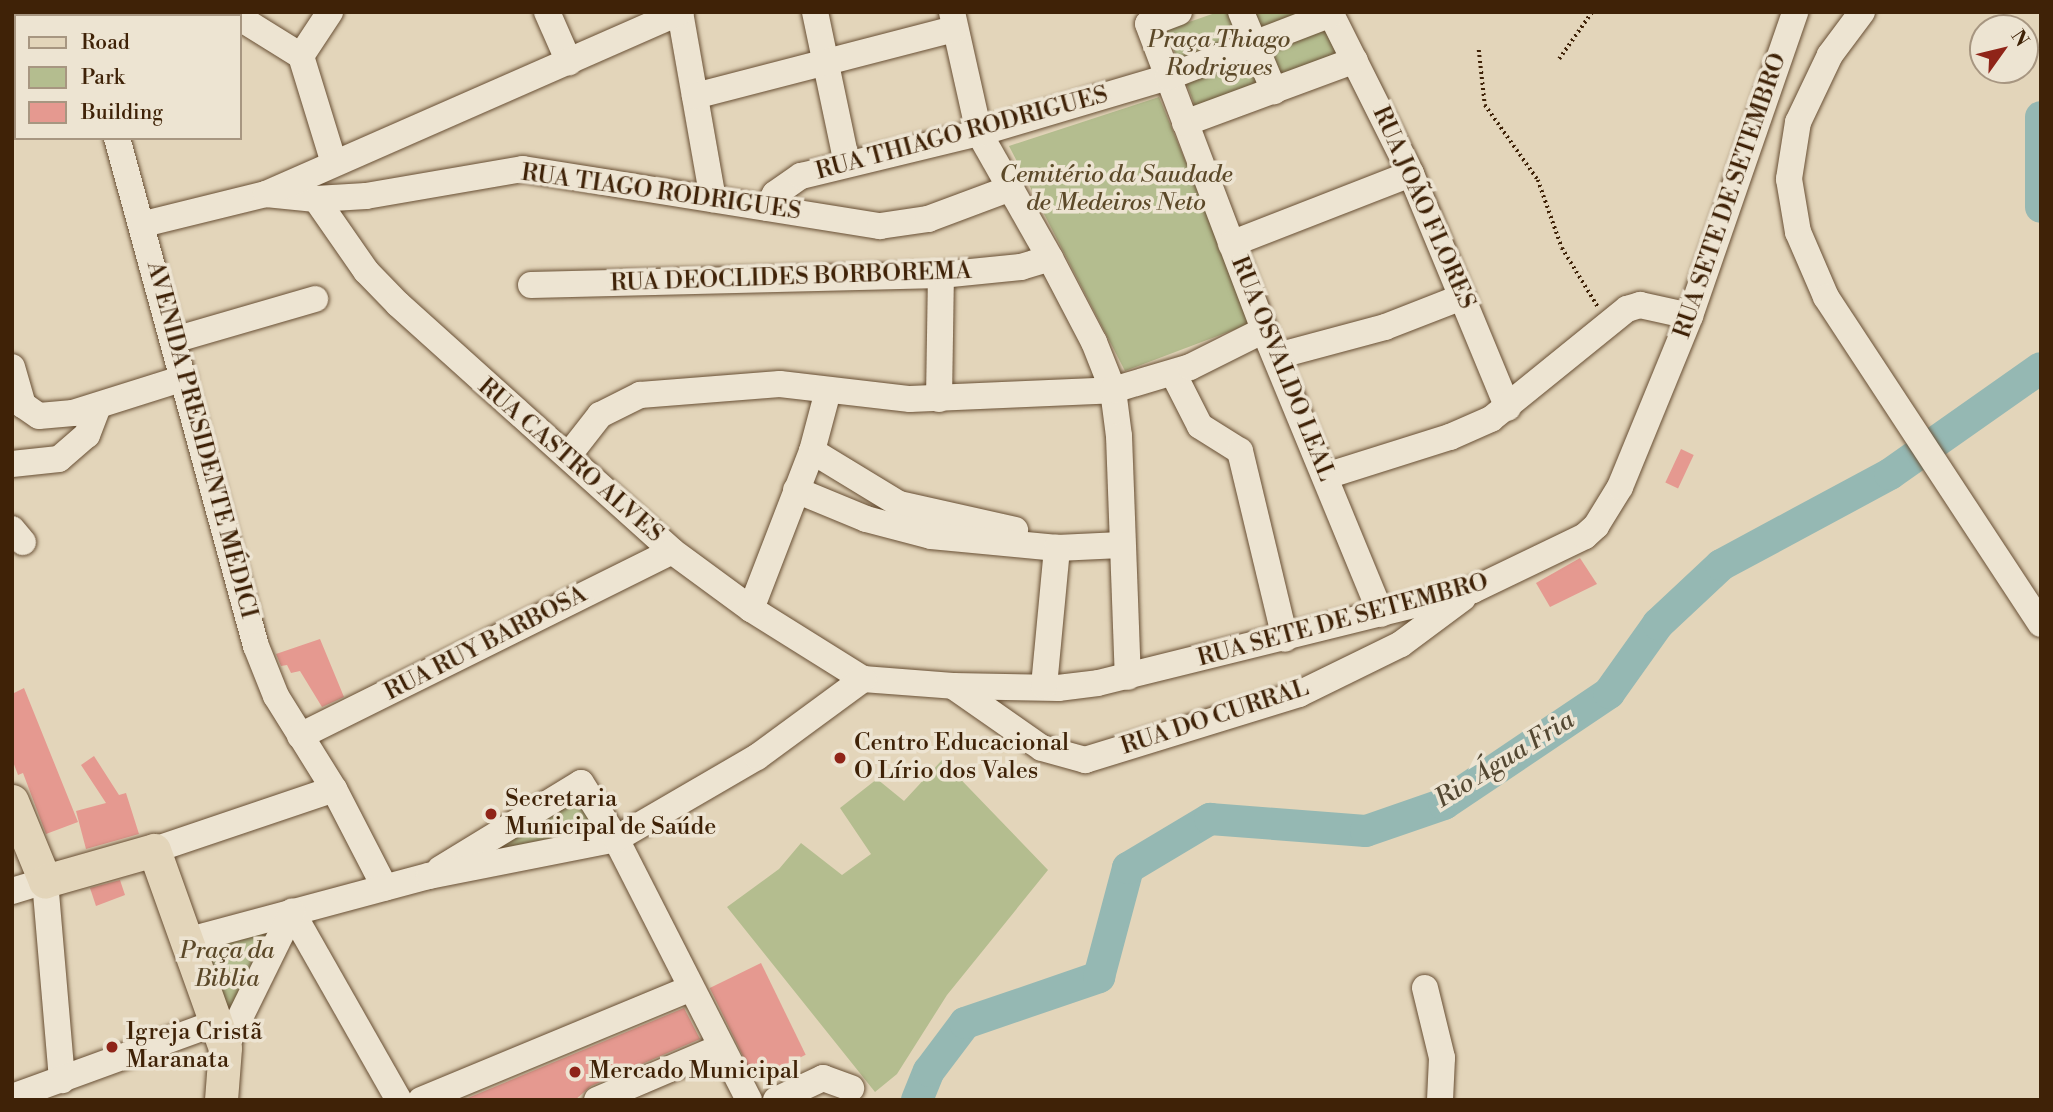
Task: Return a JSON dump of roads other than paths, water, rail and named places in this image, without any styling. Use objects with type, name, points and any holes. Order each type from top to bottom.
[{"type":"main road","points":[[12,801],[45,881],[154,850],[219,1036],[221,1100]]},
{"type":"street","points":[[301,56],[330,12]]},
{"type":"street","points":[[547,12],[569,62]]},
{"type":"street","points":[[144,224],[265,194],[680,12],[713,199]]},
{"type":"street","points":[[815,12],[847,164]]},
{"type":"street","points":[[1179,12],[1148,24],[1185,123],[1355,60]]},
{"type":"street","points":[[1241,12],[1274,92]]},
{"type":"street","name":"RUA SETE DE SETEMBRO","points":[[863,679],[953,686],[1044,687],[1128,677],[1473,590],[1585,537],[1596,526],[1620,487],[1690,316],[1795,12]]},
{"type":"street","points":[[1862,12],[1830,55],[1811,91],[1794,143],[1789,179],[1798,232],[1826,298],[2041,624]]},
{"type":"street","points":[[1168,77],[1331,13]]},
{"type":"street","name":"RUA JOÃO FLORES","points":[[1331,13],[1411,174],[1508,408]]},
{"type":"street","points":[[242,19],[301,56],[334,163]]},
{"type":"street","points":[[695,96],[824,62],[954,21],[979,133],[1051,258],[1094,342],[1113,390],[1119,436],[1128,677]]},
{"type":"street","name":"RUA THIAGO RODRIGUES","points":[[767,208],[788,183],[847,164],[979,133],[1168,77]]},
{"type":"street","name":"RUA OSVALDO LEAL","points":[[1185,123],[1264,330],[1277,356],[1381,614]]},
{"type":"street","points":[[1755,129],[1794,143]]},
{"type":"street","name":"AVENIDA PRESIDENTE MÉDICI","points":[[118,140],[144,224],[256,646],[276,696],[334,789],[385,888]]},
{"type":"street","name":"RUA TIAGO RODRIGUES","points":[[265,194],[316,200],[366,196],[523,169],[892,225],[928,219],[1011,188]]},
{"type":"street","points":[[1231,244],[1411,174]]},
{"type":"street","name":"RUA CASTRO ALVES","points":[[316,200],[366,271],[398,304],[671,551],[751,609],[863,679]]},
{"type":"street","name":"RUA DEOCLIDES BORBOREMA","points":[[531,285],[942,275],[1021,268],[1051,258]]},
{"type":"street","points":[[939,399],[942,275]]},
{"type":"street","points":[[1277,356],[1385,327],[1462,298]]},
{"type":"street","points":[[174,340],[315,299]]},
{"type":"street","points":[[1326,476],[1450,437],[1508,408],[1608,323],[1640,305],[1690,316]]},
{"type":"street","points":[[568,456],[600,415],[640,395],[780,384],[828,391],[939,399],[1113,390],[1173,373],[1264,330]]},
{"type":"street","points":[[12,367],[23,405],[32,414],[48,417],[98,406],[184,378]]},
{"type":"street","points":[[1173,373],[1200,426],[1240,451],[1285,639]]},
{"type":"street","points":[[751,609],[812,451],[828,391]]},
{"type":"street","points":[[12,464],[59,459],[87,435],[98,406]]},
{"type":"street","points":[[812,451],[879,495],[938,515],[1004,528],[1121,540]]},
{"type":"street","points":[[796,490],[866,519],[931,536],[1057,548],[1121,540]]},
{"type":"street","points":[[1044,687],[1057,548]]},
{"type":"street","name":"RUA RUY BARBOSA","points":[[300,736],[671,551]]},
{"type":"street","name":"RUA DO CURRAL","points":[[953,686],[1042,748],[1085,760],[1299,694],[1401,644],[1473,590]]},
{"type":"street","points":[[186,941],[429,876],[616,839],[757,757],[863,679]]},
{"type":"street","points":[[429,876],[581,783],[616,839],[749,1100]]},
{"type":"street","points":[[154,850],[334,789]]},
{"type":"street","points":[[12,891],[45,881],[62,1080]]},
{"type":"street","points":[[20,1097],[62,1080],[219,1036],[292,912]]},
{"type":"street","points":[[292,912],[399,1100]]},
{"type":"street","points":[[421,1100],[691,988]]},
{"type":"street","points":[[1425,988],[1442,1058],[1440,1100]]},
{"type":"street","points":[[597,1100],[721,1047]]},
{"type":"street","points":[[776,1100],[823,1078],[851,1088]]},
{"type":"waterway","name":"Rio Água Fria","points":[[2041,117],[2041,207]]},
{"type":"waterway","name":"Rio Água Fria","points":[[917,1100],[929,1071],[965,1023],[1099,977],[1128,868],[1210,819],[1366,831],[1444,804],[1609,693],[1658,624],[1721,565],[1890,474],[2041,368]]},
{"type":"place","name":"Centro Educacional O Lírio dos Vales","points":[[840,758]]},
{"type":"place","name":"Secretaria Municipal de Saúde","points":[[491,814]]},
{"type":"place","name":"Igreja Cristã Maranata","points":[[112,1047]]},
{"type":"place","name":"Mercado Municipal","points":[[575,1072]]},
{"type":"park label","name":"Praça Thiago Rodrigues","points":[[1219,55]]},
{"type":"park label","name":"Cemitério da Saudade de Medeiros Neto","points":[[1116,190]]},
{"type":"park label","name":"Praça da Biblia","points":[[227,966]]}]
